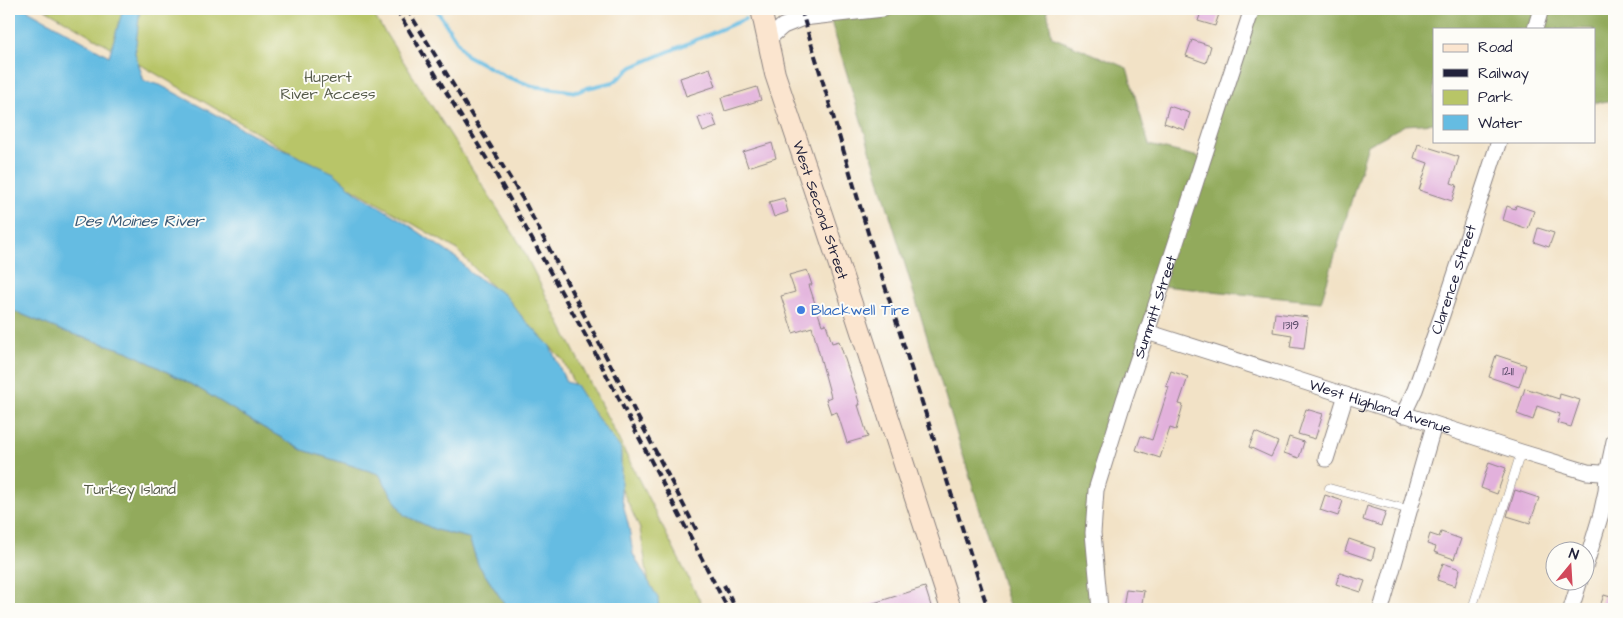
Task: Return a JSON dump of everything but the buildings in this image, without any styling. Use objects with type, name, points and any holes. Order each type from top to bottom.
[{"type":"main road","name":"West Second Street","points":[[761,9],[775,74],[951,609]]},
{"type":"street","points":[[767,40],[783,26],[803,18],[883,9]]},
{"type":"street","name":"Summitt Street","points":[[1100,609],[1093,533],[1096,490],[1252,9]]},
{"type":"street","points":[[1535,28],[1541,9]]},
{"type":"street","name":"Clarence Street","points":[[1403,414],[1416,390],[1499,142]]},
{"type":"street","name":"West Highland Avenue","points":[[1147,332],[1434,425],[1587,472],[1610,474]]},
{"type":"street","points":[[1326,459],[1346,396]]},
{"type":"street","points":[[1380,609],[1434,425]]},
{"type":"street","points":[[1593,540],[1610,474],[1614,441]]},
{"type":"street","points":[[1571,609],[1577,590]]},
{"type":"lane","points":[[1472,609],[1522,452]]},
{"type":"lane","points":[[1329,488],[1410,510]]},
{"type":"green space","name":"Hupert River Access","points":[[45,9],[370,9],[520,244],[704,609],[653,609],[640,529],[563,360],[456,249]]},
{"type":"green space","points":[[883,9],[1047,9],[1052,37],[1127,68],[1149,145],[1203,158],[1252,9],[1614,9],[1614,100],[1596,103],[1596,28],[1433,28],[1433,123],[1405,125],[1368,145],[1321,302],[1162,286],[1096,490],[1100,609],[1010,609],[829,15]]},
{"type":"green space","name":"Turkey Island","points":[[9,309],[60,330],[127,351],[198,388],[303,450],[379,474],[404,515],[436,530],[469,538],[478,564],[508,609],[9,609]]},
{"type":"water","name":"Des Moines River","points":[[9,9],[26,9],[109,56],[123,9],[140,9],[135,53],[144,81],[160,85],[267,142],[334,173],[357,193],[406,223],[459,260],[470,273],[505,295],[523,318],[550,346],[566,382],[576,385],[593,412],[621,449],[621,495],[633,554],[658,598],[659,609],[508,609],[478,564],[469,538],[436,530],[404,515],[379,474],[303,450],[198,388],[127,351],[60,330],[9,309]]},
{"type":"waterway","points":[[436,9],[466,55],[505,76],[532,86],[577,92],[614,82],[632,67],[745,19]]},
{"type":"railway","points":[[396,9],[494,171],[593,349],[728,609]]},
{"type":"railway","points":[[407,9],[524,201],[698,533]]},
{"type":"railway","points":[[801,9],[869,236],[988,609]]},
{"type":"railway","points":[[724,585],[736,609]]},
{"type":"place","name":"Blackwell Tire","points":[[801,310]]}]
